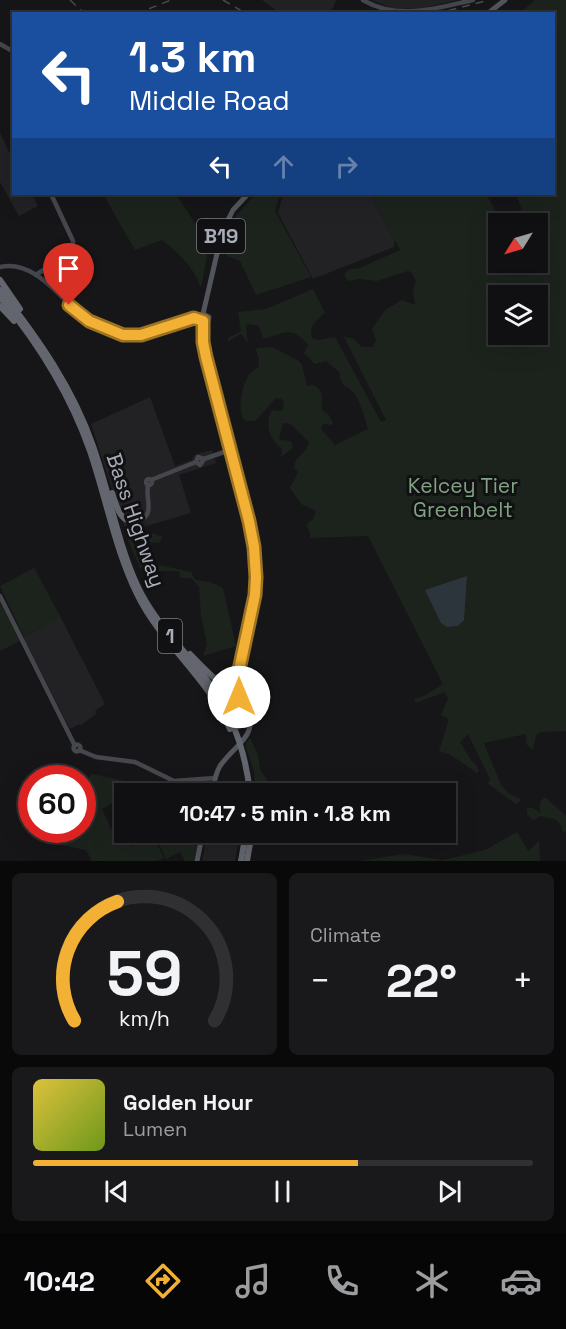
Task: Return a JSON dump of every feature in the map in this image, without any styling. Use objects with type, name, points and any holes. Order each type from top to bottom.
[{"type":"highway","points":[[0,280],[44,345],[60,374]]},
{"type":"highway","name":"Bass Highway","points":[[0,290],[39,341],[77,407],[94,448],[132,572],[147,604],[164,629],[214,690],[227,712],[240,751],[247,783]]},
{"type":"highway","name":"Bass Highway","points":[[0,297],[45,359],[82,430],[136,594],[156,627],[209,691],[237,741]]},
{"type":"highway","points":[[0,306],[45,359]]},
{"type":"highway","points":[[94,448],[120,515],[128,521],[138,522]]},
{"type":"highway","points":[[164,629],[226,686],[234,692],[241,692]]},
{"type":"highway","points":[[226,686],[234,687],[239,682]]},
{"type":"highway","points":[[244,861],[247,843]]},
{"type":"main road","points":[[490,12],[505,0]]},
{"type":"main road","name":"B19","points":[[241,692],[239,670],[255,595],[254,547],[204,348],[204,318],[222,232],[233,210],[247,195]]},
{"type":"main road","points":[[214,783],[222,763],[243,742],[249,730],[250,718],[245,699],[240,698],[241,692]]},
{"type":"main road","points":[[197,861],[201,843]]},
{"type":"street","points":[[363,0],[383,8],[412,12],[473,0]]},
{"type":"street","points":[[36,275],[67,256],[73,249],[73,241],[51,195]]},
{"type":"street","points":[[1,268],[17,266],[36,275],[89,321],[123,335],[141,335],[194,318],[204,318]]},
{"type":"street","points":[[138,522],[145,517],[149,509],[146,480],[196,462],[202,464],[204,459],[230,450]]},
{"type":"street","points":[[0,596],[75,746],[75,751],[79,750],[96,757],[135,762],[174,781],[215,778]]},
{"type":"shaded area","points":[[262,0],[336,0],[331,12],[278,12]]},
{"type":"shaded area","points":[[371,0],[459,0],[418,9],[392,8]]},
{"type":"shaded area","points":[[0,133],[12,158],[12,195],[32,195],[38,206],[19,216],[0,182]]},
{"type":"shaded area","points":[[283,195],[371,195],[394,239],[394,247],[313,279],[278,213]]},
{"type":"shaded area","points":[[150,397],[175,466],[192,460],[194,455],[212,450],[216,463],[179,475],[191,513],[126,532],[91,424]]},
{"type":"shaded area","points":[[467,576],[464,620],[458,626],[447,627],[441,623],[425,590]]},
{"type":"shaded area","points":[[60,616],[105,704],[80,726],[79,724],[70,729],[24,640],[24,637]]},
{"type":"shaded area","points":[[206,843],[238,843],[235,861],[202,861]]},
{"type":"green space","name":"Kelcey Tier Greenbelt","points":[[535,0],[566,0],[566,731],[541,732],[536,735],[533,750],[527,745],[526,734],[484,743],[501,785],[508,793],[522,800],[516,804],[488,784],[490,779],[468,734],[460,742],[477,766],[479,771],[477,773],[451,755],[439,751],[449,719],[441,715],[448,699],[445,692],[415,703],[415,699],[443,684],[368,536],[310,538],[306,525],[313,519],[316,511],[301,504],[290,488],[298,472],[294,468],[295,464],[309,442],[291,424],[283,423],[279,438],[291,441],[293,448],[281,457],[282,449],[271,437],[268,426],[272,410],[282,410],[284,405],[282,399],[276,398],[255,421],[245,421],[241,411],[242,392],[246,381],[259,366],[257,348],[272,347],[299,361],[307,386],[313,385],[320,391],[322,410],[333,422],[332,425],[323,424],[321,429],[335,445],[368,429],[357,397],[344,386],[340,373],[326,361],[315,364],[304,353],[308,345],[297,334],[287,332],[263,339],[259,326],[248,324],[246,326],[248,343],[241,334],[228,341],[228,338],[241,331],[238,312],[266,309],[313,289],[325,313],[312,327],[312,338],[318,340],[335,337],[381,422],[386,420],[344,337],[352,338],[362,347],[373,347],[376,340],[372,329],[385,310],[402,300],[415,305],[413,290],[416,281],[408,271],[377,281],[359,279],[348,281],[344,274],[350,269],[360,268],[400,250],[371,195],[487,195],[497,213],[488,213],[488,273],[548,273],[548,213],[511,212],[522,210],[516,195],[555,195],[555,12],[521,12]]},
{"type":"green space","points":[[104,195],[177,195],[209,245],[201,288],[185,261],[162,240],[135,250]]},
{"type":"green space","points":[[254,195],[280,195],[275,211],[311,277],[256,295],[240,261],[227,256],[230,223]]},
{"type":"green space","points":[[149,522],[142,530],[163,537],[159,543],[135,541],[141,556],[146,562],[191,572],[195,580],[210,582],[223,588],[236,646],[203,656],[207,645],[201,615],[199,587],[191,578],[180,578],[179,571],[140,568],[123,529]]},
{"type":"green space","points":[[34,568],[60,616],[24,637],[0,586]]},
{"type":"green space","points":[[0,602],[20,641],[0,651]]},
{"type":"green space","points":[[250,738],[258,755],[260,769],[269,783],[255,783],[254,771],[245,745]]},
{"type":"green space","points":[[96,775],[134,783],[114,783],[114,802],[102,809],[114,835],[114,843],[132,846],[137,843],[156,843],[164,858],[157,861],[92,861],[86,850],[57,843],[96,843]]},
{"type":"green space","points":[[544,798],[566,816],[566,831],[563,832],[556,820],[541,816],[533,820],[527,814],[527,808],[533,808],[540,813],[540,802]]},
{"type":"green space","points":[[517,832],[528,851],[539,841],[540,861],[361,861],[403,854],[443,860],[485,850]]},
{"type":"green space","points":[[159,843],[198,843],[194,861],[185,861],[180,852],[166,859]]},
{"type":"railway","points":[[70,0],[83,12]]},
{"type":"railway","points":[[141,12],[171,0]]},
{"type":"railway","points":[[223,0],[244,12]]},
{"type":"railway","points":[[443,12],[489,0]]},
{"type":"route","points":[[69,305],[83,318],[98,326],[131,336],[194,318],[203,321],[206,357],[254,547],[255,595],[239,670],[239,697]]}]
